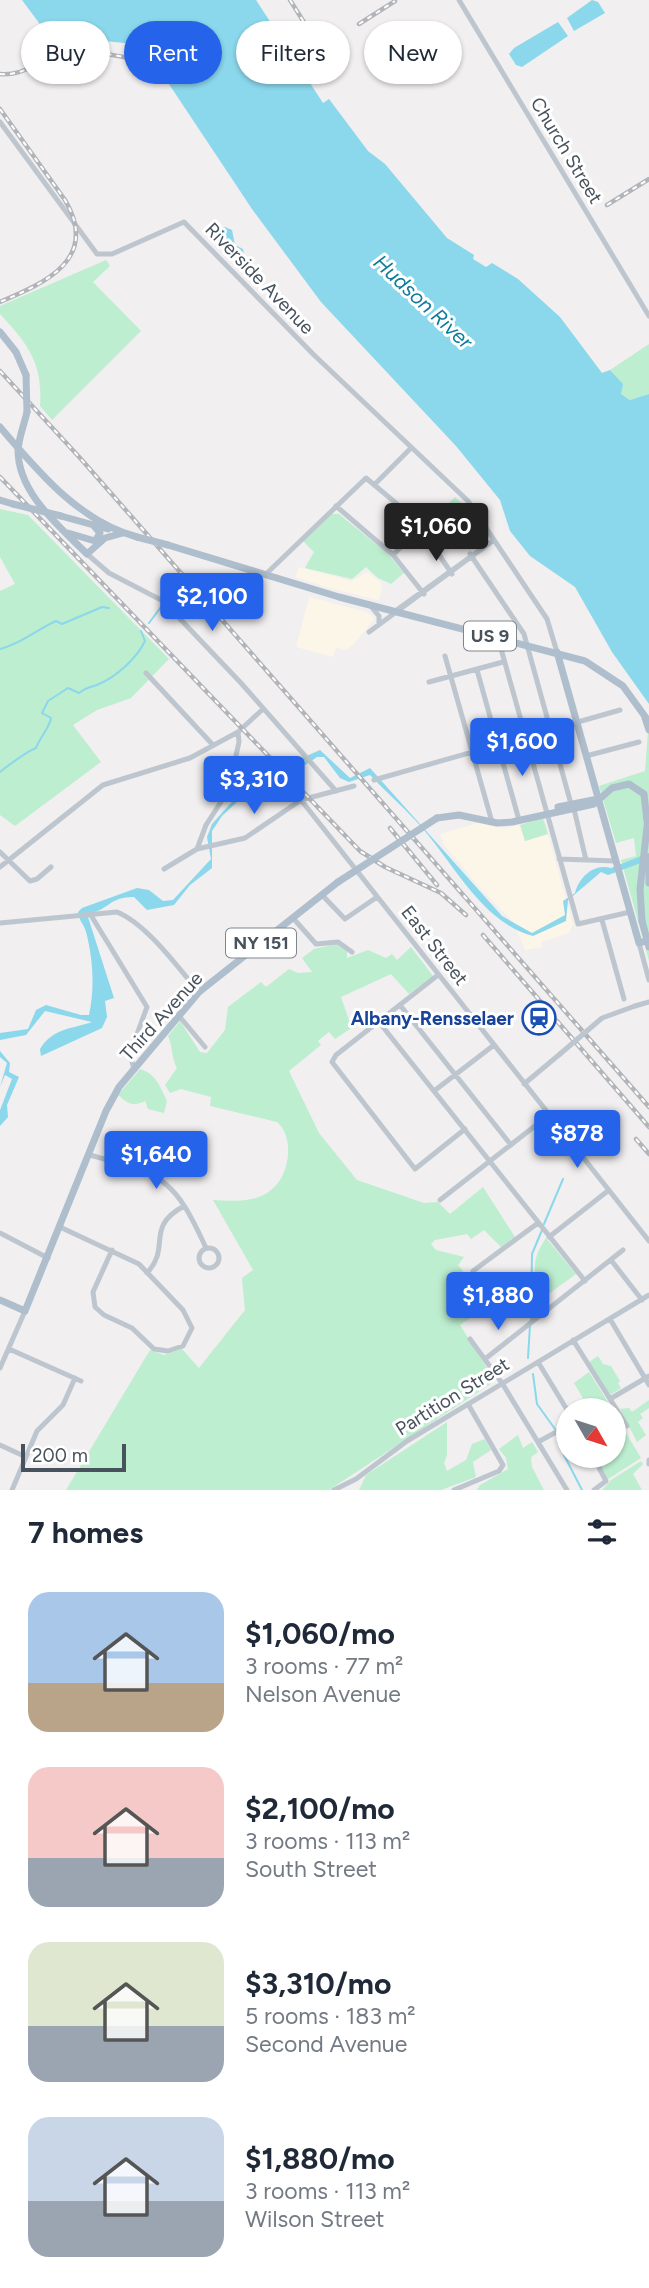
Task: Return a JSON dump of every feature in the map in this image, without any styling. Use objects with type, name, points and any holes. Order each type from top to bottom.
[{"type":"main road","points":[[0,332],[16,352],[26,375],[27,412],[18,450],[29,488],[40,505],[87,554],[113,534],[123,533]]},
{"type":"main road","points":[[1,429],[14,434],[24,425]]},
{"type":"main road","points":[[1,429],[45,478],[72,501],[123,533]]},
{"type":"main road","points":[[29,488],[35,476],[45,478]]},
{"type":"main road","name":"US 9","points":[[0,500],[168,545],[369,604],[591,663],[628,691],[649,722]]},
{"type":"main road","points":[[63,517],[75,512],[72,501]]},
{"type":"main road","points":[[90,524],[100,536]]},
{"type":"main road","points":[[64,531],[89,541],[100,536]]},
{"type":"main road","points":[[95,546],[100,536]]},
{"type":"main road","points":[[557,652],[639,943],[649,940]]},
{"type":"main road","name":"US 9","points":[[642,710],[649,730]]},
{"type":"main road","name":"Third Avenue","points":[[25,1311],[62,1228],[112,1098],[199,992],[338,882],[437,818],[459,815],[492,822],[519,820],[598,799],[615,786],[634,785],[646,799],[647,821]]},
{"type":"main road","points":[[572,806],[601,808]]},
{"type":"main road","points":[[649,810],[640,902],[649,947]]},
{"type":"main road","points":[[649,857],[649,883]]},
{"type":"main road","points":[[0,1300],[25,1311]]},
{"type":"street","name":"Church Street","points":[[459,0],[649,316]]},
{"type":"street","name":"Riverside Avenue","points":[[0,122],[97,254],[112,254],[184,222],[410,449],[468,501],[548,622],[557,652]]},
{"type":"street","points":[[375,484],[410,449]]},
{"type":"street","points":[[266,574],[366,478],[420,527],[450,572]]},
{"type":"street","points":[[336,506],[393,555],[422,592]]},
{"type":"street","points":[[393,555],[420,527]]},
{"type":"street","points":[[369,632],[494,540]]},
{"type":"street","points":[[87,554],[109,573],[163,601],[336,791]]},
{"type":"street","points":[[471,556],[523,631],[586,860]]},
{"type":"street","points":[[369,604],[379,617],[379,624]]},
{"type":"street","points":[[498,638],[578,924],[630,912]]},
{"type":"street","points":[[445,656],[492,822]]},
{"type":"street","points":[[429,682],[503,662]]},
{"type":"street","points":[[477,670],[519,820]]},
{"type":"street","points":[[146,673],[213,745]]},
{"type":"street","points":[[0,867],[103,785],[176,764],[239,732],[262,709]]},
{"type":"street","points":[[374,780],[620,710]]},
{"type":"street","points":[[197,849],[206,825],[229,791],[239,732]]},
{"type":"street","points":[[586,757],[639,742]]},
{"type":"street","points":[[164,869],[197,849],[245,838],[301,800],[354,786]]},
{"type":"street","name":"East Street","points":[[301,800],[649,1241]]},
{"type":"street","points":[[0,852],[8,863],[30,880],[37,879],[51,867]]},
{"type":"street","points":[[559,859],[616,862]]},
{"type":"street","points":[[322,895],[345,919],[377,897]]},
{"type":"street","points":[[0,923],[90,917],[117,912],[127,917],[160,947],[199,992]]},
{"type":"street","points":[[90,917],[147,1007],[131,1048],[134,1070]]},
{"type":"street","points":[[293,918],[316,944],[338,943],[352,952]]},
{"type":"street","points":[[602,920],[624,999]]},
{"type":"street","points":[[639,943],[649,976]]},
{"type":"street","points":[[438,975],[332,1060],[415,1169],[464,1129]]},
{"type":"street","points":[[524,1084],[602,1018],[649,1002]]},
{"type":"street","points":[[400,1005],[511,1145]]},
{"type":"street","points":[[179,1016],[205,1047]]},
{"type":"street","points":[[379,1022],[585,1281]]},
{"type":"street","points":[[434,1091],[494,1045]]},
{"type":"street","points":[[440,1200],[549,1115]]},
{"type":"street","points":[[90,1155],[157,1176],[171,1186],[206,1248]]},
{"type":"street","points":[[549,1237],[609,1190]]},
{"type":"street","points":[[147,1273],[158,1259],[162,1223],[184,1206]]},
{"type":"street","points":[[473,1271],[541,1226]]},
{"type":"street","points":[[62,1228],[112,1250],[134,1261],[183,1310],[191,1322],[186,1342],[174,1350],[155,1349],[132,1328],[104,1315],[95,1307],[93,1292],[112,1250]]},
{"type":"street","points":[[0,1233],[48,1258]]},
{"type":"street","points":[[485,1359],[623,1250]]},
{"type":"street","points":[[611,1260],[649,1305]]},
{"type":"street","name":"Partition Street","points":[[334,1490],[356,1479],[380,1460],[502,1383],[645,1298]]},
{"type":"street","points":[[0,1368],[25,1311]]},
{"type":"street","points":[[610,1319],[647,1377],[649,1385]]},
{"type":"street","points":[[470,1339],[502,1383],[567,1490]]},
{"type":"street","points":[[573,1340],[609,1398]]},
{"type":"street","points":[[9,1349],[78,1380],[62,1405],[37,1431],[12,1490]]},
{"type":"street","points":[[538,1362],[560,1398]]},
{"type":"street","points":[[612,1398],[647,1377]]},
{"type":"street","points":[[454,1490],[499,1471],[503,1462],[468,1404]]},
{"type":"street","points":[[538,1443],[556,1433]]},
{"type":"street","points":[[0,1445],[26,1457]]},
{"type":"street","points":[[594,1490],[606,1481],[599,1468]]},
{"type":"shaded area","points":[[299,567],[351,581],[368,572],[381,583],[382,591],[378,600],[329,588],[295,577]]},
{"type":"shaded area","points":[[309,597],[367,612],[375,618],[354,644],[347,650],[336,648],[333,657],[296,647]]},
{"type":"shaded area","points":[[478,823],[504,828],[520,825],[525,841],[548,834],[573,924],[569,933],[541,942],[543,947],[525,950],[513,922],[444,845],[440,834]]},
{"type":"green space","points":[[106,260],[110,266],[93,282],[141,331],[52,420],[40,406],[39,378],[32,355],[0,314],[0,306]]},
{"type":"green space","points":[[649,344],[649,394],[630,400],[621,394],[622,384],[610,370]]},
{"type":"green space","points":[[455,497],[463,505],[427,531],[424,527]]},
{"type":"green space","points":[[0,509],[28,515],[169,659],[131,698],[97,710],[73,725],[101,762],[15,826],[0,815],[0,591],[15,584],[0,557]]},
{"type":"green space","points":[[332,514],[339,514],[388,554],[404,573],[391,584],[378,578],[366,567],[352,579],[305,568],[314,552],[303,541]]},
{"type":"green space","points":[[649,718],[649,961],[621,860],[636,856],[634,838],[616,843],[599,786],[645,771]]},
{"type":"green space","points":[[543,818],[548,834],[525,841],[520,825]]},
{"type":"green space","points":[[336,944],[347,950],[347,958],[368,950],[386,958],[392,954],[397,960],[411,947],[433,976],[409,994],[391,974],[341,997],[349,1020],[359,1023],[335,1039],[329,1032],[318,1041],[321,1045],[289,1071],[319,1133],[357,1180],[424,1203],[438,1202],[450,1214],[483,1187],[515,1237],[501,1247],[484,1230],[471,1239],[467,1234],[435,1240],[431,1244],[436,1250],[464,1257],[458,1265],[490,1305],[460,1325],[495,1381],[329,1490],[66,1490],[150,1350],[164,1355],[182,1349],[199,1368],[245,1310],[242,1278],[253,1270],[213,1200],[244,1200],[265,1194],[277,1184],[286,1166],[288,1146],[283,1129],[277,1122],[210,1106],[211,1097],[181,1089],[170,1093],[165,1085],[177,1068],[168,1036],[180,1021],[200,1052],[207,1053],[225,1030],[228,1007],[261,982],[266,987],[289,969],[298,973],[312,972],[302,958],[314,949]]},
{"type":"green space","points":[[140,1069],[154,1077],[160,1086],[167,1101],[164,1113],[148,1109],[145,1101],[131,1104],[118,1095]]},
{"type":"green space","points":[[546,1238],[576,1274],[543,1298],[535,1267]]},
{"type":"green space","points":[[598,1356],[603,1364],[611,1366],[620,1381],[618,1383],[621,1388],[610,1395],[589,1362]]},
{"type":"green space","points":[[589,1372],[605,1398],[583,1398],[574,1383]]},
{"type":"green space","points":[[649,1400],[649,1408],[640,1414],[643,1418],[638,1422],[646,1435],[637,1442],[626,1421],[626,1408],[632,1412]]},
{"type":"green space","points":[[447,1422],[447,1455],[444,1463],[447,1471],[466,1460],[472,1444],[485,1439],[491,1450],[473,1462],[476,1477],[441,1490],[359,1490],[366,1475]]},
{"type":"green space","points":[[626,1433],[641,1458],[626,1468]]},
{"type":"green space","points":[[518,1435],[523,1448],[532,1442],[538,1452],[531,1457],[532,1467],[544,1490],[477,1490],[480,1485],[508,1469],[506,1458],[499,1449]]},
{"type":"green space","points":[[641,1461],[643,1464],[633,1474],[642,1490],[602,1490],[611,1480]]},
{"type":"green space","points":[[602,1468],[625,1468],[608,1479]]},
{"type":"water","name":"Hudson River","points":[[22,0],[256,0],[270,21],[236,21],[236,84],[311,84],[323,103],[329,99],[368,151],[385,164],[447,238],[474,255],[473,259],[486,267],[492,263],[518,279],[560,317],[602,373],[610,370],[623,384],[621,394],[630,400],[649,394],[649,704],[612,652],[575,587],[530,556],[510,531],[500,500],[456,446],[321,302],[252,209],[169,84],[222,84],[222,21],[124,21],[124,43],[110,42],[110,21],[38,21]]},
{"type":"water","points":[[592,0],[598,2],[605,13],[574,31],[567,18]]},
{"type":"water","points":[[558,22],[568,36],[522,67],[516,65],[509,54],[514,48]]},
{"type":"water","points":[[225,227],[232,230],[235,245],[243,249],[244,255],[240,258],[221,238],[220,229]]},
{"type":"water","points":[[320,750],[350,778],[370,768],[502,916],[532,933],[565,915],[563,901],[575,893],[580,882],[593,869],[611,868],[649,853],[649,860],[608,875],[601,872],[568,900],[566,921],[533,936],[514,929],[482,903],[416,821],[370,775],[349,782],[340,778],[324,757],[317,757],[269,789],[238,801],[222,816],[212,831],[212,868],[190,885],[174,905],[147,910],[134,897],[119,899],[87,914],[114,998],[105,1001],[107,1017],[102,1028],[41,1056],[40,1049],[57,1033],[92,1022],[45,1011],[26,1035],[0,1040],[0,1033],[28,1029],[36,1010],[46,1005],[89,1015],[92,963],[85,929],[79,918],[78,912],[82,908],[137,888],[149,890],[163,901],[173,900],[211,859],[207,837],[212,824],[228,806],[240,794],[270,783],[302,758]]},
{"type":"water","points":[[0,1051],[10,1063],[9,1072],[19,1077],[7,1105],[8,1117],[0,1126],[0,1110],[12,1079],[5,1075],[0,1087],[7,1063],[0,1057]]},
{"type":"waterway","points":[[0,649],[15,644],[56,621],[62,624],[102,607],[109,608]]},
{"type":"waterway","points":[[149,623],[161,607]]},
{"type":"waterway","points":[[0,772],[36,748],[51,718],[42,713],[48,701],[68,688],[79,693],[119,672],[137,654],[145,641],[141,631]]},
{"type":"waterway","points":[[544,1224],[563,1179]]},
{"type":"waterway","points":[[531,1319],[532,1254],[542,1230]]},
{"type":"waterway","points":[[528,1358],[530,1325]]},
{"type":"waterway","points":[[533,1374],[537,1404],[555,1429]]},
{"type":"waterway","points":[[571,1468],[582,1490]]},
{"type":"railway","points":[[290,0],[303,21]]},
{"type":"railway","points":[[359,24],[395,1]]},
{"type":"railway","points":[[0,74],[21,71],[63,55],[84,53],[124,57]]},
{"type":"railway","points":[[0,109],[65,200],[74,221],[76,238],[72,253],[50,277],[0,302]]},
{"type":"railway","points":[[607,205],[649,179]]},
{"type":"railway","points":[[0,371],[81,459],[649,1107]]},
{"type":"railway","points":[[0,477],[360,851],[385,867],[441,893],[466,915]]},
{"type":"railway","points":[[390,828],[437,885]]},
{"type":"railway","points":[[483,935],[554,1017]]},
{"type":"railway","points":[[557,1021],[649,1127]]},
{"type":"railway","points":[[636,1139],[649,1154]]},
{"type":"place","name":"Albany-Rensselaer","points":[[539,1018]]}]
